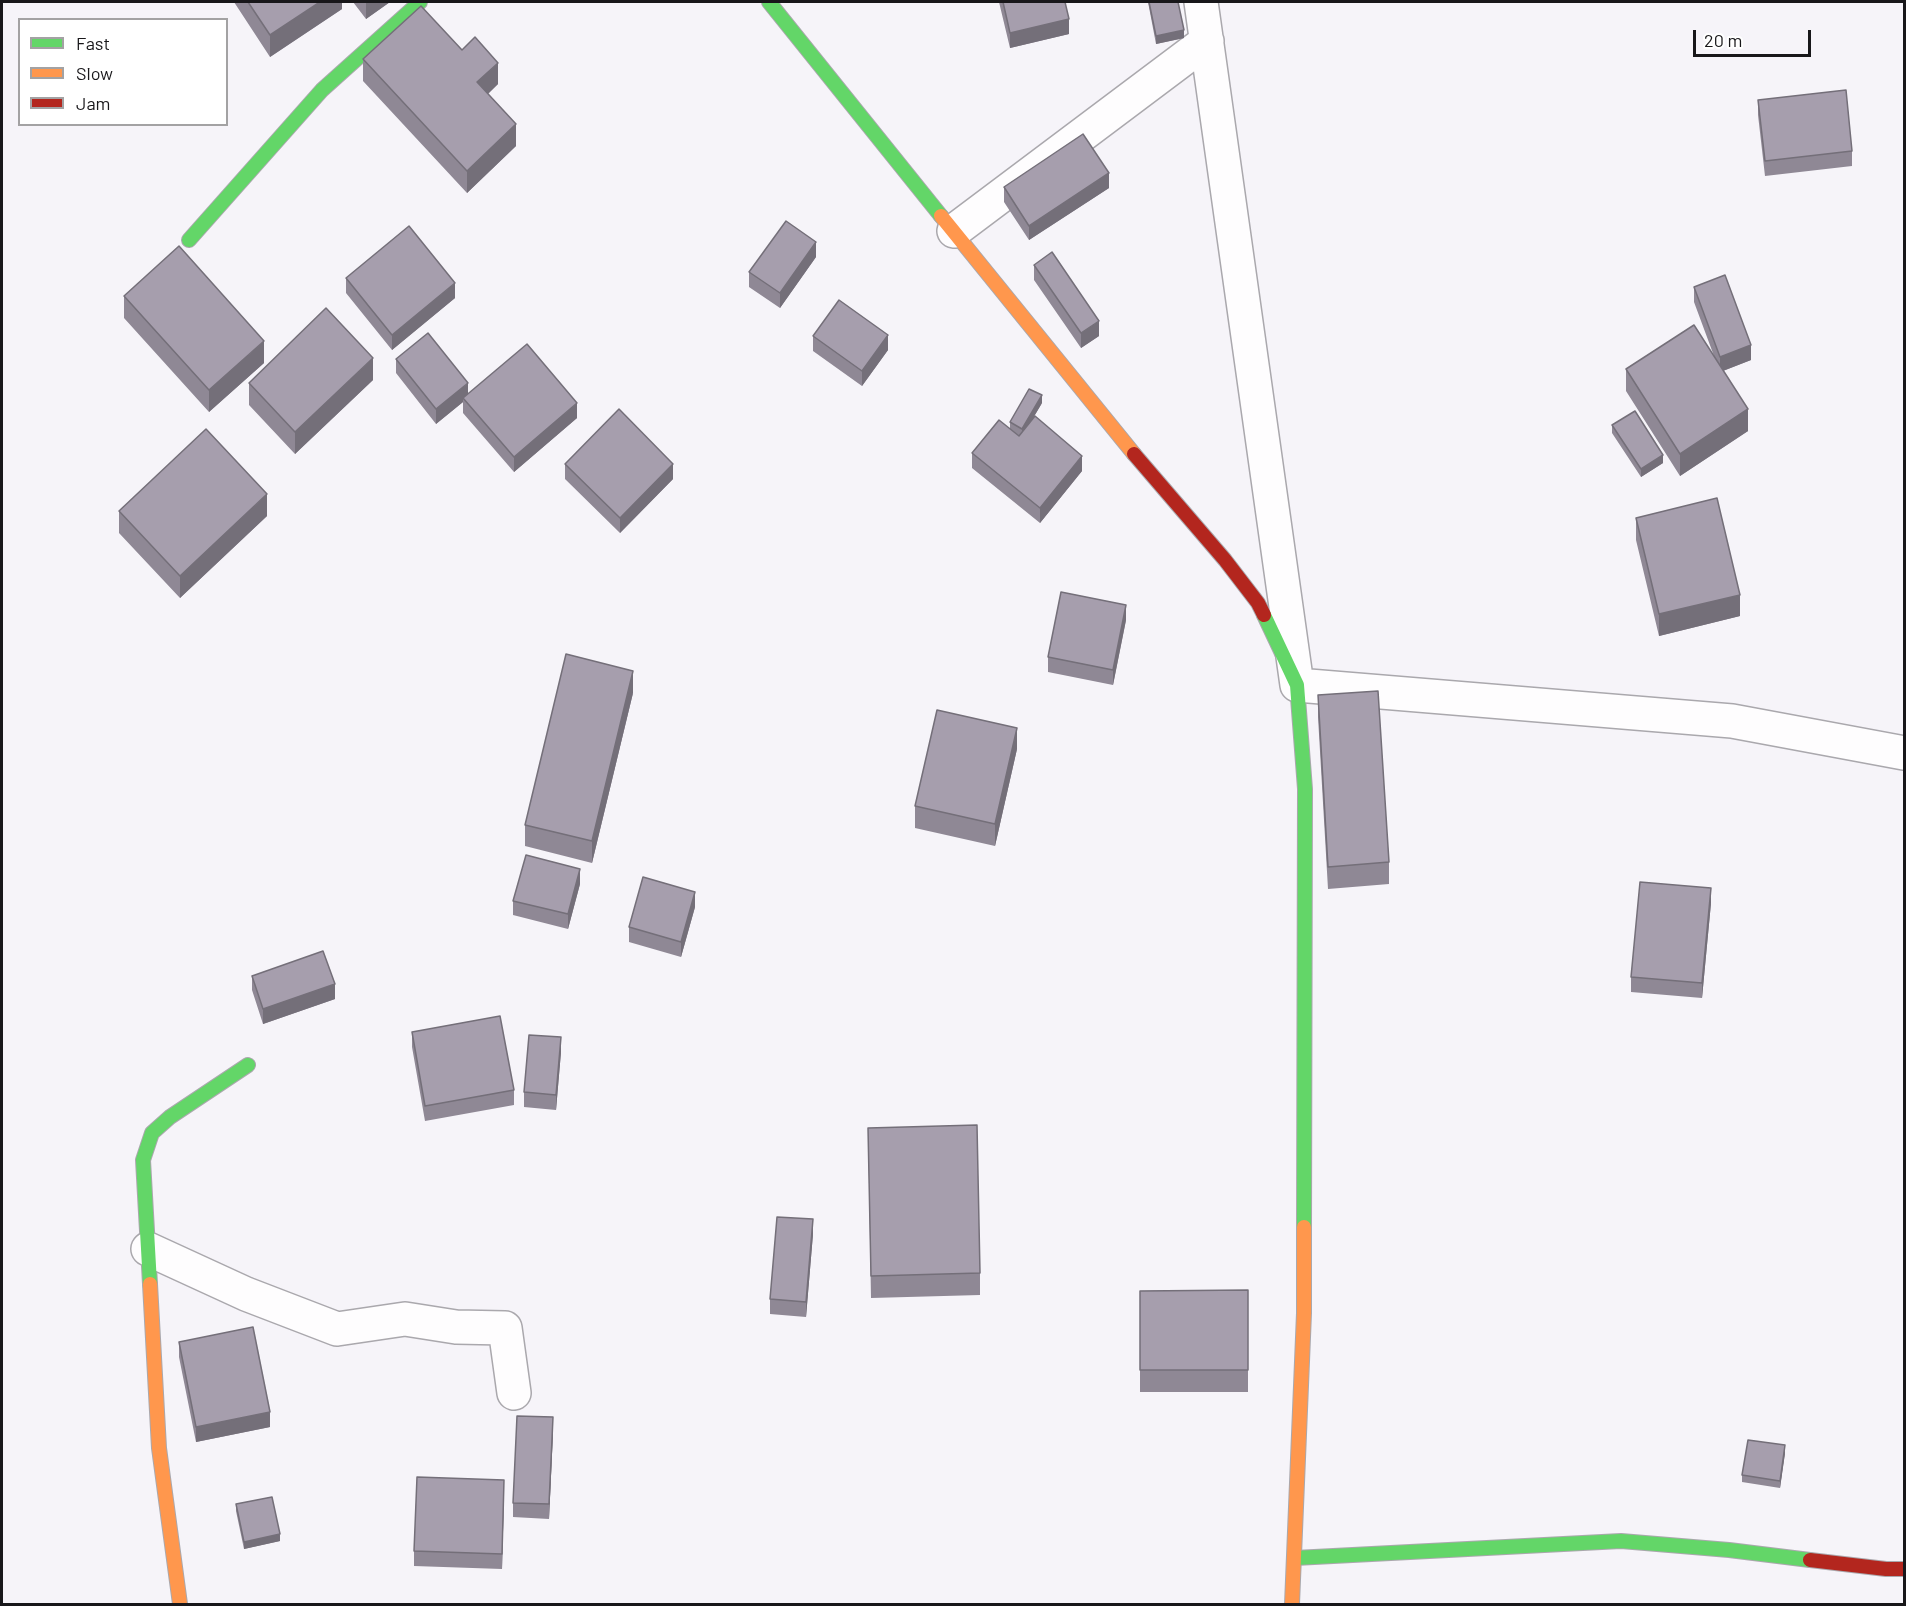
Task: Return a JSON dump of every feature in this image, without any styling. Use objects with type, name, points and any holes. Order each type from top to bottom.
[{"type":"street","points":[[189,240],[322,90],[420,2]]},
{"type":"street","points":[[769,2],[1124,442],[1225,560],[1258,603],[1297,685]]},
{"type":"street","points":[[1201,2],[1297,685],[1305,801],[1304,1313],[1292,1605]]},
{"type":"street","points":[[954,231],[1207,41]]},
{"type":"street","points":[[1297,685],[1732,721],[1905,753]]},
{"type":"street","points":[[180,1605],[159,1448],[143,1160],[153,1132],[170,1117],[248,1065]]},
{"type":"street","points":[[148,1249],[246,1294],[336,1329],[405,1319],[456,1327],[505,1328],[514,1393]]},
{"type":"street","points":[[1295,1558],[1621,1541],[1730,1550],[1886,1569],[1905,1569]]},
{"type":"building","points":[[248,2],[320,2],[270,35]]},
{"type":"building","points":[[1003,2],[1065,2],[1069,19],[1010,33]]},
{"type":"building","points":[[1149,2],[1178,2],[1184,30],[1156,36]]},
{"type":"building","points":[[421,6],[462,50],[475,37],[498,63],[477,82],[516,124],[467,171],[363,59]]},
{"type":"building","points":[[1846,90],[1852,151],[1765,161],[1758,100]]},
{"type":"building","points":[[1083,134],[1109,173],[1029,226],[1004,187]]},
{"type":"building","points":[[786,221],[816,242],[780,293],[749,272]]},
{"type":"building","points":[[409,226],[455,283],[392,335],[346,278]]},
{"type":"building","points":[[179,246],[264,341],[209,390],[124,296]]},
{"type":"building","points":[[1052,252],[1099,321],[1081,333],[1034,265]]},
{"type":"building","points":[[1725,275],[1751,345],[1720,357],[1694,287]]},
{"type":"building","points":[[839,300],[888,335],[862,371],[813,336]]},
{"type":"building","points":[[326,308],[373,358],[295,432],[249,383]]},
{"type":"building","points":[[1694,325],[1748,409],[1680,454],[1626,369]]},
{"type":"building","points":[[428,333],[468,383],[436,409],[396,359]]},
{"type":"building","points":[[527,344],[577,403],[514,457],[463,398]]},
{"type":"building","points":[[1029,389],[1042,395],[1022,429],[1010,422]]},
{"type":"building","points":[[619,409],[673,464],[620,518],[565,464]]},
{"type":"building","points":[[1635,411],[1663,455],[1641,469],[1612,425]]},
{"type":"building","points":[[1035,416],[1082,456],[1040,508],[972,453],[999,420],[1019,436]]},
{"type":"building","points":[[206,429],[267,494],[180,576],[119,511]]},
{"type":"building","points":[[1717,498],[1740,595],[1659,614],[1636,518]]},
{"type":"building","points":[[1061,592],[1126,605],[1113,670],[1048,657]]},
{"type":"building","points":[[566,654],[633,671],[592,841],[525,825]]},
{"type":"building","points":[[1378,691],[1389,862],[1328,867],[1318,695]]},
{"type":"building","points":[[937,710],[1017,728],[995,824],[915,806]]},
{"type":"building","points":[[526,855],[580,869],[568,914],[513,901]]},
{"type":"building","points":[[643,877],[695,892],[681,942],[629,927]]},
{"type":"building","points":[[1640,882],[1711,888],[1702,983],[1631,977]]},
{"type":"building","points":[[323,951],[335,984],[263,1009],[252,976]]},
{"type":"building","points":[[500,1016],[514,1090],[425,1106],[412,1032]]},
{"type":"building","points":[[529,1035],[561,1037],[556,1095],[524,1092]]},
{"type":"building","points":[[977,1125],[980,1273],[871,1276],[868,1128]]},
{"type":"building","points":[[777,1217],[813,1219],[806,1302],[770,1299]]},
{"type":"building","points":[[1248,1290],[1248,1370],[1140,1370],[1140,1291]]},
{"type":"building","points":[[253,1327],[270,1412],[196,1427],[179,1342]]},
{"type":"building","points":[[517,1416],[553,1417],[549,1504],[513,1503]]},
{"type":"building","points":[[1748,1440],[1785,1445],[1780,1481],[1742,1475]]},
{"type":"building","points":[[417,1477],[504,1480],[502,1554],[414,1551]]},
{"type":"building","points":[[272,1497],[280,1534],[244,1542],[236,1504]]},
{"type":"traffic: fast","points":[[189,240],[322,90],[420,2]]},
{"type":"traffic: fast","points":[[769,2],[941,216]]},
{"type":"traffic: fast","points":[[1264,615],[1297,685],[1305,789],[1304,1227]]},
{"type":"traffic: fast","points":[[150,1284],[143,1160],[152,1133],[170,1117],[248,1065]]},
{"type":"traffic: fast","points":[[1295,1558],[1621,1541],[1729,1550],[1810,1560]]},
{"type":"traffic: slow","points":[[941,216],[1134,454]]},
{"type":"traffic: slow","points":[[1292,1604],[1304,1313],[1304,1227]]},
{"type":"traffic: slow","points":[[150,1284],[159,1448],[180,1604]]},
{"type":"traffic: jam","points":[[1134,454],[1225,560],[1258,603],[1264,615]]},
{"type":"traffic: jam","points":[[1810,1560],[1904,1569]]}]
